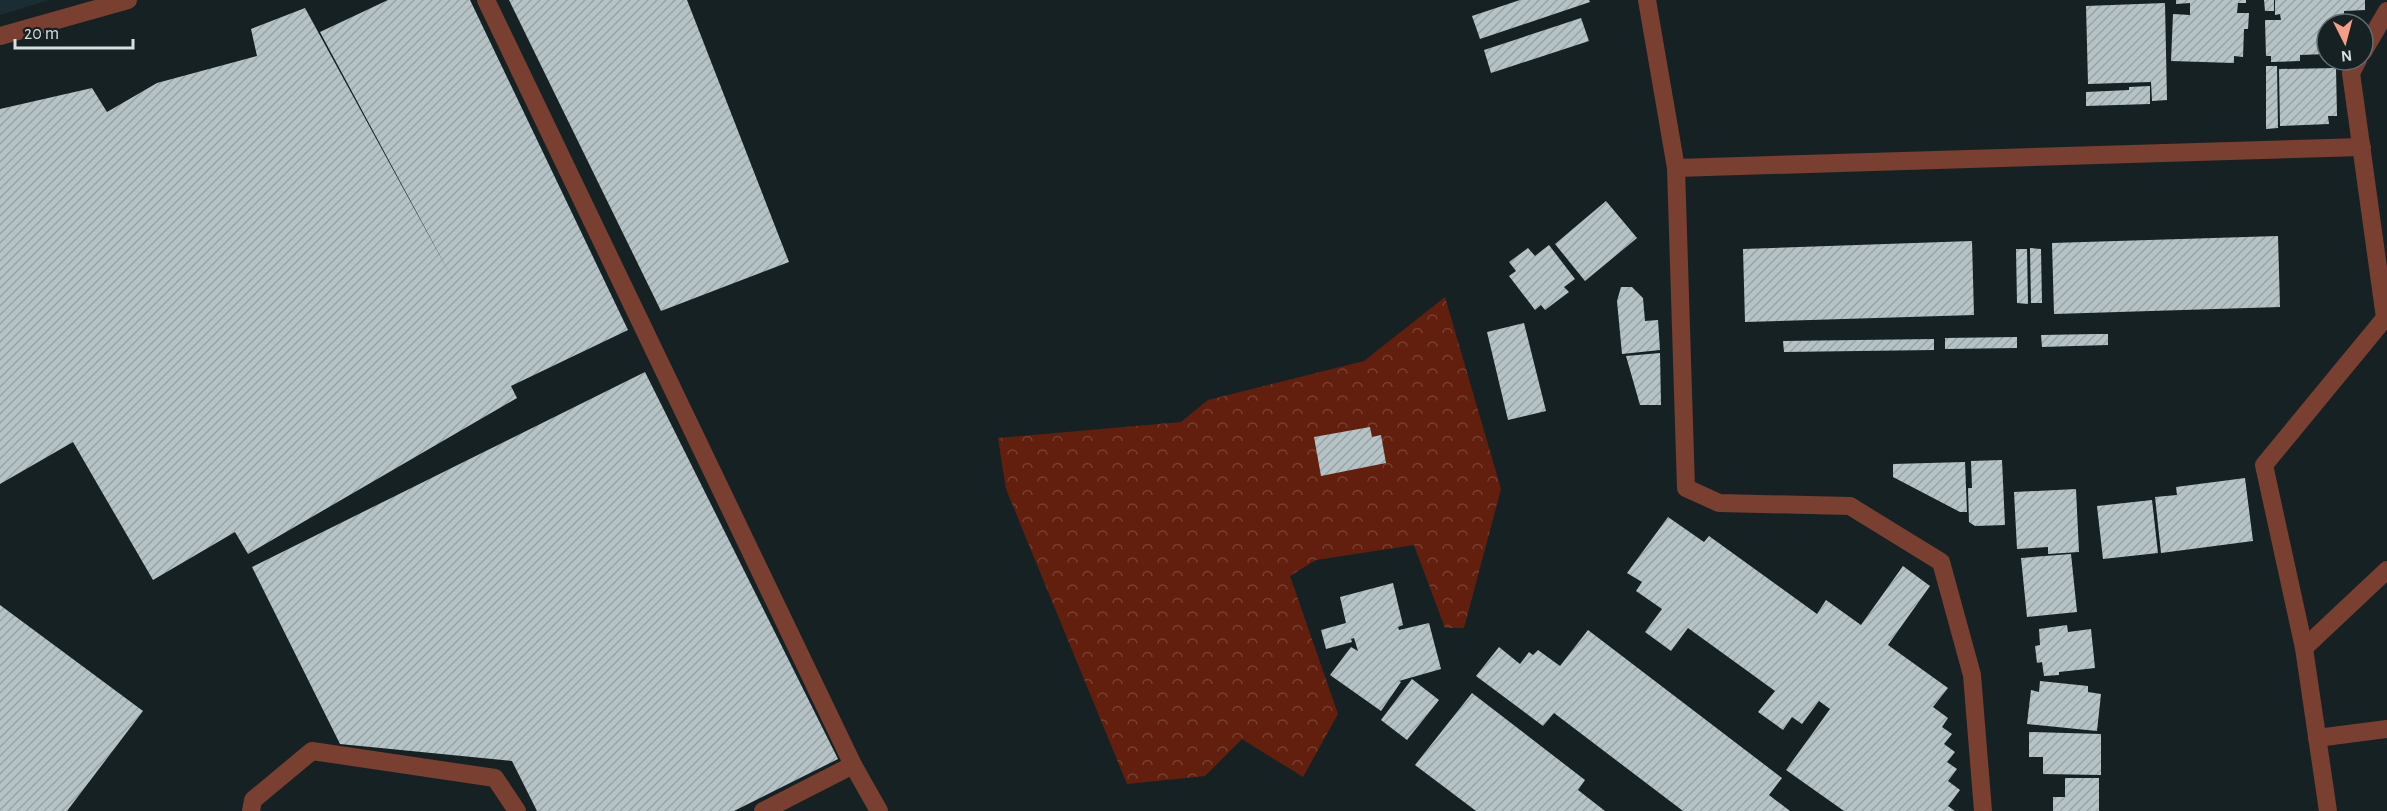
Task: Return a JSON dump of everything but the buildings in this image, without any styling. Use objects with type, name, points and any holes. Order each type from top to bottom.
[{"type":"street","points":[[0,36],[128,0]]},
{"type":"street","points":[[486,0],[853,765],[879,811]]},
{"type":"street","points":[[1647,0],[1676,168],[1686,488],[1719,503],[1850,506],[1941,562],[1972,675],[1983,811]]},
{"type":"street","points":[[2375,31],[2387,10]]},
{"type":"street","points":[[2328,811],[2304,648],[2264,465],[2386,319],[2352,72]]},
{"type":"street","points":[[1676,168],[2362,147]]},
{"type":"street","points":[[2304,648],[2387,570]]},
{"type":"street","points":[[2317,738],[2387,729]]},
{"type":"street","points":[[251,811],[253,800],[312,751],[495,778],[517,811]]},
{"type":"street","points":[[763,811],[853,765]]},
{"type":"shaded area","points":[[0,0],[49,0],[0,15]]},
{"type":"green space","points":[[1445,297],[1501,489],[1464,628],[1445,628],[1414,545],[1316,560],[1290,576],[1338,714],[1303,777],[1242,739],[1205,776],[1127,784],[1006,489],[998,438],[1181,422],[1208,400],[1364,361]]}]
